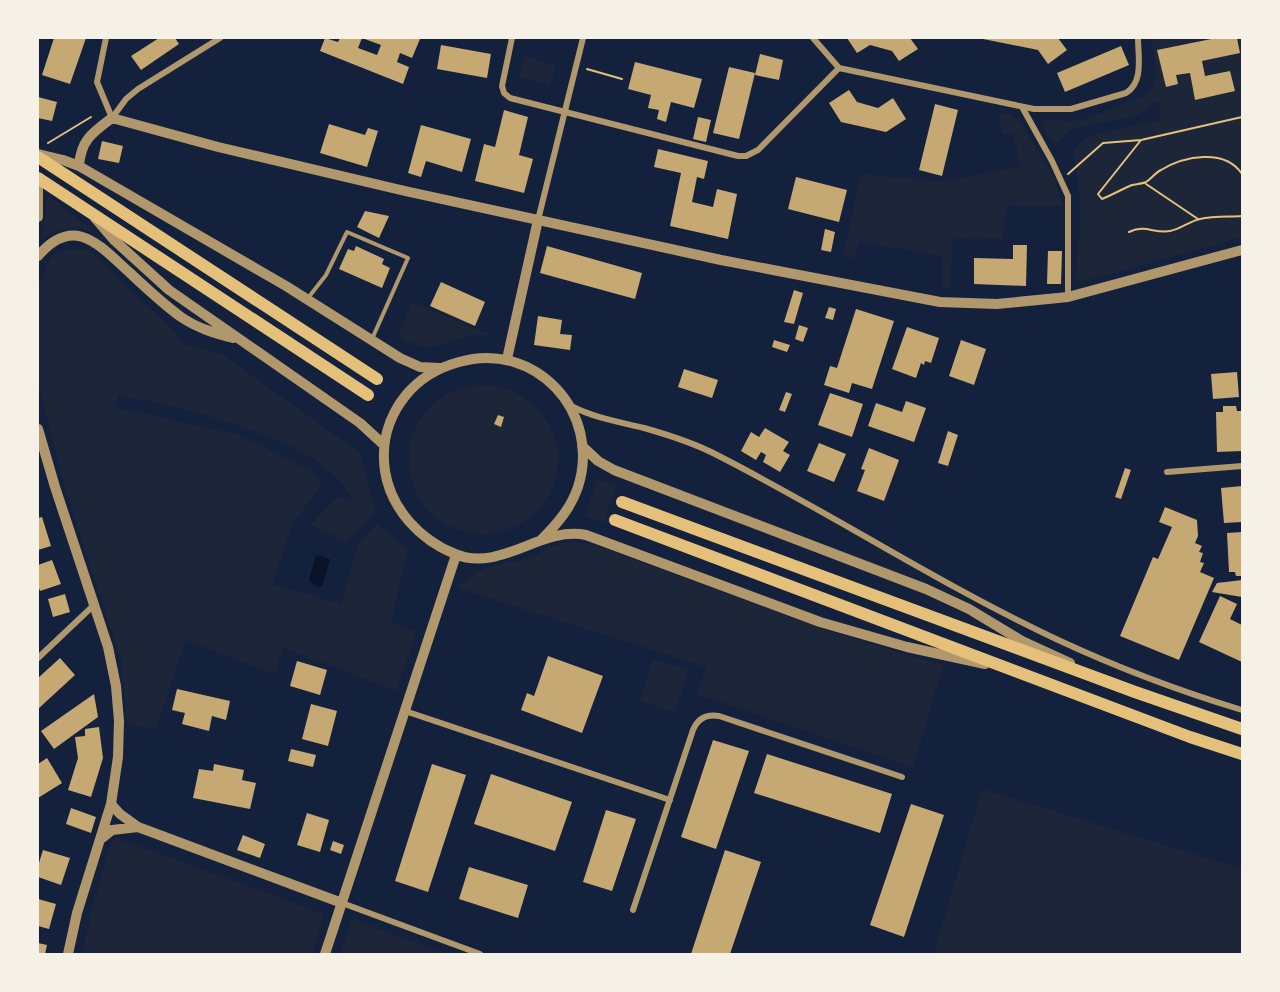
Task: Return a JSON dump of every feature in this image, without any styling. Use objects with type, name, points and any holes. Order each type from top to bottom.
[{"type":"main road","points":[[40,152],[377,380]]},
{"type":"main road","points":[[38,178],[368,395]]},
{"type":"main road","points":[[622,502],[1135,692],[1242,729]]},
{"type":"main road","points":[[615,520],[1190,737],[1242,754]]},
{"type":"street","points":[[106,38],[97,82],[112,118]]},
{"type":"street","points":[[79,166],[81,149],[86,140],[112,118],[126,99],[138,88],[220,38]]},
{"type":"street","points":[[512,38],[503,83],[504,93],[513,100],[734,155],[746,156],[758,150],[839,68]]},
{"type":"street","points":[[507,359],[538,220],[583,38]]},
{"type":"street","points":[[813,38],[839,68],[1022,107],[1065,110],[1129,91],[1134,86],[1137,77],[1138,38]]},
{"type":"street","points":[[1022,107],[1061,179],[1069,200],[1068,297]]},
{"type":"street","points":[[112,118],[218,147],[538,220],[721,260],[919,299],[960,304],[997,304],[1068,297],[1242,250]]},
{"type":"street","points":[[40,152],[79,166],[307,299],[412,364],[439,368]]},
{"type":"street","points":[[38,178],[38,218]]},
{"type":"street","points":[[90,213],[114,240],[169,290],[371,431],[384,445]]},
{"type":"street","points":[[38,256],[47,246],[62,238],[72,236],[88,238],[184,319],[206,330],[239,339]]},
{"type":"street","points":[[542,539],[564,516],[576,493],[581,471],[582,446],[576,421],[557,390],[539,374],[507,359],[481,357],[439,368],[423,378],[402,400],[388,427],[383,461],[386,479],[398,509],[421,533],[456,555],[497,557],[542,539],[563,534],[586,535],[820,622],[907,647],[1013,669]]},
{"type":"street","points":[[568,405],[600,419],[673,436],[714,453],[1041,632],[1112,663],[1205,699],[1242,710]]},
{"type":"street","points":[[38,429],[108,647],[116,687],[119,721],[118,756],[111,804],[77,913],[68,954]]},
{"type":"street","points":[[582,446],[598,461],[614,470],[926,589],[969,609],[1022,641],[1135,692]]},
{"type":"street","points":[[1167,472],[1242,466]]},
{"type":"street","points":[[326,954],[456,555]]},
{"type":"street","points":[[38,658],[94,605]]},
{"type":"street","points":[[405,711],[670,800]]},
{"type":"street","points":[[633,910],[695,725],[703,717],[713,715],[902,777]]},
{"type":"street","points":[[111,804],[120,814],[138,826],[480,954]]},
{"type":"street","points":[[101,838],[112,830],[138,826]]},
{"type":"lane","points":[[307,299],[326,275],[347,232],[408,258],[371,340]]},
{"type":"path","points":[[576,66],[622,79]]},
{"type":"path","points":[[1061,179],[1103,143],[1141,140],[1242,117]]},
{"type":"path","points":[[40,152],[87,118],[112,118]]},
{"type":"path","points":[[1141,140],[1098,194],[1102,199],[1135,184],[1145,183],[1163,169],[1205,157],[1224,159],[1242,174]]},
{"type":"path","points":[[1145,183],[1198,219]]},
{"type":"path","points":[[1129,232],[1143,228],[1168,232],[1198,219],[1242,216]]},
{"type":"shaded area","points":[[1151,38],[1216,38],[1158,50],[1165,87],[1178,84],[1176,75],[1190,73],[1196,100],[1234,92],[1230,71],[1205,76],[1202,61],[1240,53],[1237,38],[1242,38],[1242,237],[1082,282],[1076,277],[1080,194],[1074,149],[1092,135],[1161,120],[1159,102],[1135,116],[1078,128],[1067,133],[1056,143],[1052,142],[1042,124],[1046,119],[1068,121],[1085,119],[1145,96],[1151,91],[1156,77]]},
{"type":"shaded area","points":[[525,56],[556,67],[550,85],[519,77]]},
{"type":"shaded area","points":[[999,113],[1009,113],[1021,123],[1055,180],[1063,206],[1006,205],[1003,239],[953,238],[950,287],[942,287],[943,256],[859,242],[854,258],[843,256],[861,174],[941,182],[1021,166],[1013,133],[1002,135]]},
{"type":"shaded area","points":[[47,195],[98,234],[69,228],[41,239]]},
{"type":"shaded area","points":[[82,249],[93,254],[173,330],[184,344],[223,355],[360,453],[375,512],[347,542],[310,525],[337,497],[353,502],[340,480],[316,461],[286,444],[250,430],[177,408],[119,395],[115,407],[238,435],[311,470],[322,485],[293,523],[272,584],[341,604],[358,545],[377,524],[408,549],[391,622],[416,632],[396,691],[283,647],[275,675],[186,640],[155,730],[127,723],[121,660],[65,487],[41,395],[38,374],[38,291],[50,258],[58,252]]},
{"type":"shaded area","points":[[412,302],[490,335],[469,336],[432,346],[416,345],[399,335]]},
{"type":"shaded area","points":[[481,385],[508,389],[532,404],[551,428],[558,451],[556,474],[548,496],[533,514],[514,527],[491,533],[458,530],[441,522],[423,504],[410,472],[411,440],[426,411],[439,399],[455,390]]},
{"type":"shaded area","points":[[598,479],[617,486],[603,523],[584,516]]},
{"type":"shaded area","points":[[567,542],[592,544],[825,630],[943,666],[913,767],[697,694],[706,667],[455,587],[485,568],[533,557],[548,548]]},
{"type":"shaded area","points":[[316,555],[330,559],[323,584],[319,587],[309,579]]},
{"type":"shaded area","points":[[653,659],[688,670],[675,712],[640,701]]},
{"type":"shaded area","points":[[982,789],[1242,869],[1242,954],[934,954]]},
{"type":"shaded area","points":[[116,838],[324,914],[312,954],[82,954],[111,843]]},
{"type":"shaded area","points":[[352,919],[445,954],[340,954]]},
{"type":"building","points":[[54,38],[86,38],[70,84],[42,75]]},
{"type":"building","points":[[159,38],[175,38],[179,44],[141,70],[131,56]]},
{"type":"building","points":[[325,38],[338,42],[340,38],[362,38],[420,39],[412,58],[400,53],[397,62],[409,67],[403,84],[320,51]],"holes":[[[362,38],[381,45],[377,55],[358,48]]]},
{"type":"building","points":[[847,38],[910,38],[918,49],[899,61],[892,51],[870,45],[857,53]]},
{"type":"building","points":[[978,38],[1058,38],[1067,50],[1048,64],[1038,50]]},
{"type":"building","points":[[1216,38],[1237,38],[1240,53],[1202,61],[1205,76],[1230,71],[1235,91],[1195,100],[1190,73],[1176,75],[1178,84],[1166,87],[1157,50]]},
{"type":"building","points":[[441,45],[491,54],[487,78],[437,69]]},
{"type":"building","points":[[1121,46],[1129,65],[1065,92],[1057,73]]},
{"type":"building","points":[[760,54],[783,60],[779,80],[755,75]]},
{"type":"building","points":[[635,62],[702,79],[694,108],[671,102],[666,122],[657,119],[659,110],[648,108],[651,95],[628,89]]},
{"type":"building","points":[[729,67],[755,73],[739,139],[713,133]]},
{"type":"building","points":[[849,90],[857,102],[878,108],[893,98],[906,119],[886,132],[841,122],[829,103]]},
{"type":"building","points":[[38,97],[57,102],[52,121],[38,118]]},
{"type":"building","points":[[935,104],[958,110],[942,176],[919,170]]},
{"type":"building","points":[[504,110],[528,117],[519,155],[533,159],[524,193],[475,181],[484,144],[495,147]]},
{"type":"building","points":[[698,117],[711,120],[706,142],[693,139]]},
{"type":"building","points":[[329,124],[365,135],[368,128],[378,131],[367,167],[320,153]]},
{"type":"building","points":[[421,125],[471,139],[462,172],[426,161],[421,177],[408,173]]},
{"type":"building","points":[[102,141],[123,146],[119,163],[98,159]]},
{"type":"building","points":[[658,149],[708,161],[704,179],[697,177],[692,202],[713,207],[717,189],[737,194],[728,239],[670,226],[681,173],[654,167]]},
{"type":"building","points":[[796,177],[847,190],[839,222],[788,209]]},
{"type":"building","points":[[365,211],[389,216],[379,238],[357,227]]},
{"type":"building","points":[[825,229],[835,232],[831,252],[821,250]]},
{"type":"building","points":[[1013,245],[1027,245],[1026,286],[974,284],[974,258],[1013,259]]},
{"type":"building","points":[[356,246],[384,259],[382,264],[390,268],[382,288],[339,269],[348,249],[354,251]]},
{"type":"building","points":[[547,246],[642,273],[635,299],[540,273]]},
{"type":"building","points":[[1048,251],[1062,251],[1061,284],[1047,284]]},
{"type":"building","points":[[441,282],[485,302],[475,326],[430,306]]},
{"type":"building","points":[[794,290],[803,293],[794,324],[784,322]]},
{"type":"building","points":[[829,307],[836,309],[833,320],[825,318]]},
{"type":"building","points":[[856,309],[894,321],[872,389],[852,383],[849,393],[824,385],[830,366],[837,368]]},
{"type":"building","points":[[538,316],[562,320],[560,334],[572,335],[570,350],[534,345]]},
{"type":"building","points":[[799,325],[808,328],[803,342],[795,339]]},
{"type":"building","points":[[907,327],[939,338],[931,363],[925,361],[924,365],[921,363],[916,378],[892,369]]},
{"type":"building","points":[[774,340],[790,345],[787,352],[772,347]]},
{"type":"building","points":[[961,340],[986,349],[974,385],[949,376]]},
{"type":"building","points":[[684,369],[718,380],[712,398],[678,387]]},
{"type":"building","points":[[1237,372],[1239,397],[1213,399],[1211,374]]},
{"type":"building","points":[[786,392],[792,394],[785,412],[779,410]]},
{"type":"building","points":[[830,393],[863,404],[852,437],[818,425]]},
{"type":"building","points":[[906,401],[926,408],[914,442],[868,426],[876,403],[902,412]]},
{"type":"building","points":[[1223,406],[1236,406],[1237,411],[1242,411],[1242,451],[1217,452],[1216,412],[1223,412]]},
{"type":"building","points":[[498,415],[504,417],[501,427],[494,424]]},
{"type":"building","points":[[765,428],[789,442],[783,451],[790,455],[780,472],[763,462],[766,455],[761,452],[756,460],[741,451],[751,432],[759,437]]},
{"type":"building","points":[[948,431],[958,435],[948,466],[938,463]]},
{"type":"building","points":[[819,443],[846,454],[834,482],[807,471]]},
{"type":"building","points":[[869,448],[899,460],[884,501],[857,491],[865,470],[861,469]]},
{"type":"building","points":[[1125,468],[1131,470],[1121,499],[1115,497]]},
{"type":"building","points":[[1242,486],[1242,522],[1224,523],[1221,488]]},
{"type":"building","points":[[1165,507],[1197,520],[1198,536],[1195,543],[1202,546],[1199,552],[1203,553],[1200,562],[1204,563],[1200,572],[1214,578],[1179,660],[1120,636],[1153,557],[1158,559],[1172,527],[1159,522]]},
{"type":"building","points":[[42,517],[51,546],[38,550],[38,518]]},
{"type":"building","points":[[1242,532],[1242,576],[1236,576],[1235,572],[1229,572],[1227,533]]},
{"type":"building","points":[[52,560],[61,584],[40,591],[38,565]]},
{"type":"building","points":[[1242,580],[1242,597],[1212,592],[1217,583]]},
{"type":"building","points":[[65,594],[70,612],[53,617],[48,599]]},
{"type":"building","points":[[1220,596],[1237,604],[1230,619],[1242,625],[1242,662],[1199,642]]},
{"type":"building","points":[[548,656],[603,676],[582,733],[521,710],[527,693],[534,696]]},
{"type":"building","points":[[60,658],[75,675],[38,709],[38,678]]},
{"type":"building","points":[[297,661],[327,670],[320,695],[290,686]]},
{"type":"building","points":[[177,689],[230,701],[226,720],[212,716],[209,731],[182,724],[185,713],[172,710]]},
{"type":"building","points":[[94,694],[98,717],[54,749],[41,731]]},
{"type":"building","points":[[311,704],[337,711],[328,746],[302,739]]},
{"type":"building","points":[[99,727],[103,758],[91,797],[68,790],[78,758],[75,737],[85,736],[85,729]]},
{"type":"building","points":[[713,740],[749,751],[716,849],[681,837]]},
{"type":"building","points":[[291,749],[316,755],[313,767],[288,761]]},
{"type":"building","points":[[767,754],[892,794],[880,833],[754,793]]},
{"type":"building","points":[[47,758],[62,783],[38,798],[38,764]]},
{"type":"building","points":[[214,764],[244,770],[242,780],[256,783],[250,809],[193,798],[199,769],[213,771]]},
{"type":"building","points":[[432,764],[466,775],[428,892],[395,881]]},
{"type":"building","points":[[491,774],[572,802],[555,851],[474,824]]},
{"type":"building","points":[[911,804],[944,815],[904,937],[870,925]]},
{"type":"building","points":[[71,808],[96,817],[91,833],[66,824]]},
{"type":"building","points":[[606,810],[636,819],[612,891],[583,882]]},
{"type":"building","points":[[307,813],[329,820],[320,852],[297,845]]},
{"type":"building","points":[[243,835],[265,844],[260,858],[237,850]]},
{"type":"building","points":[[333,841],[344,845],[341,854],[330,850]]},
{"type":"building","points":[[43,850],[70,858],[61,885],[38,877],[38,866]]},
{"type":"building","points":[[725,850],[761,862],[730,954],[691,954]]},
{"type":"building","points":[[469,867],[528,885],[518,918],[459,899]]},
{"type":"building","points":[[38,899],[56,904],[49,929],[38,926]]},
{"type":"building","points":[[38,943],[47,945],[45,954],[38,954]]}]
